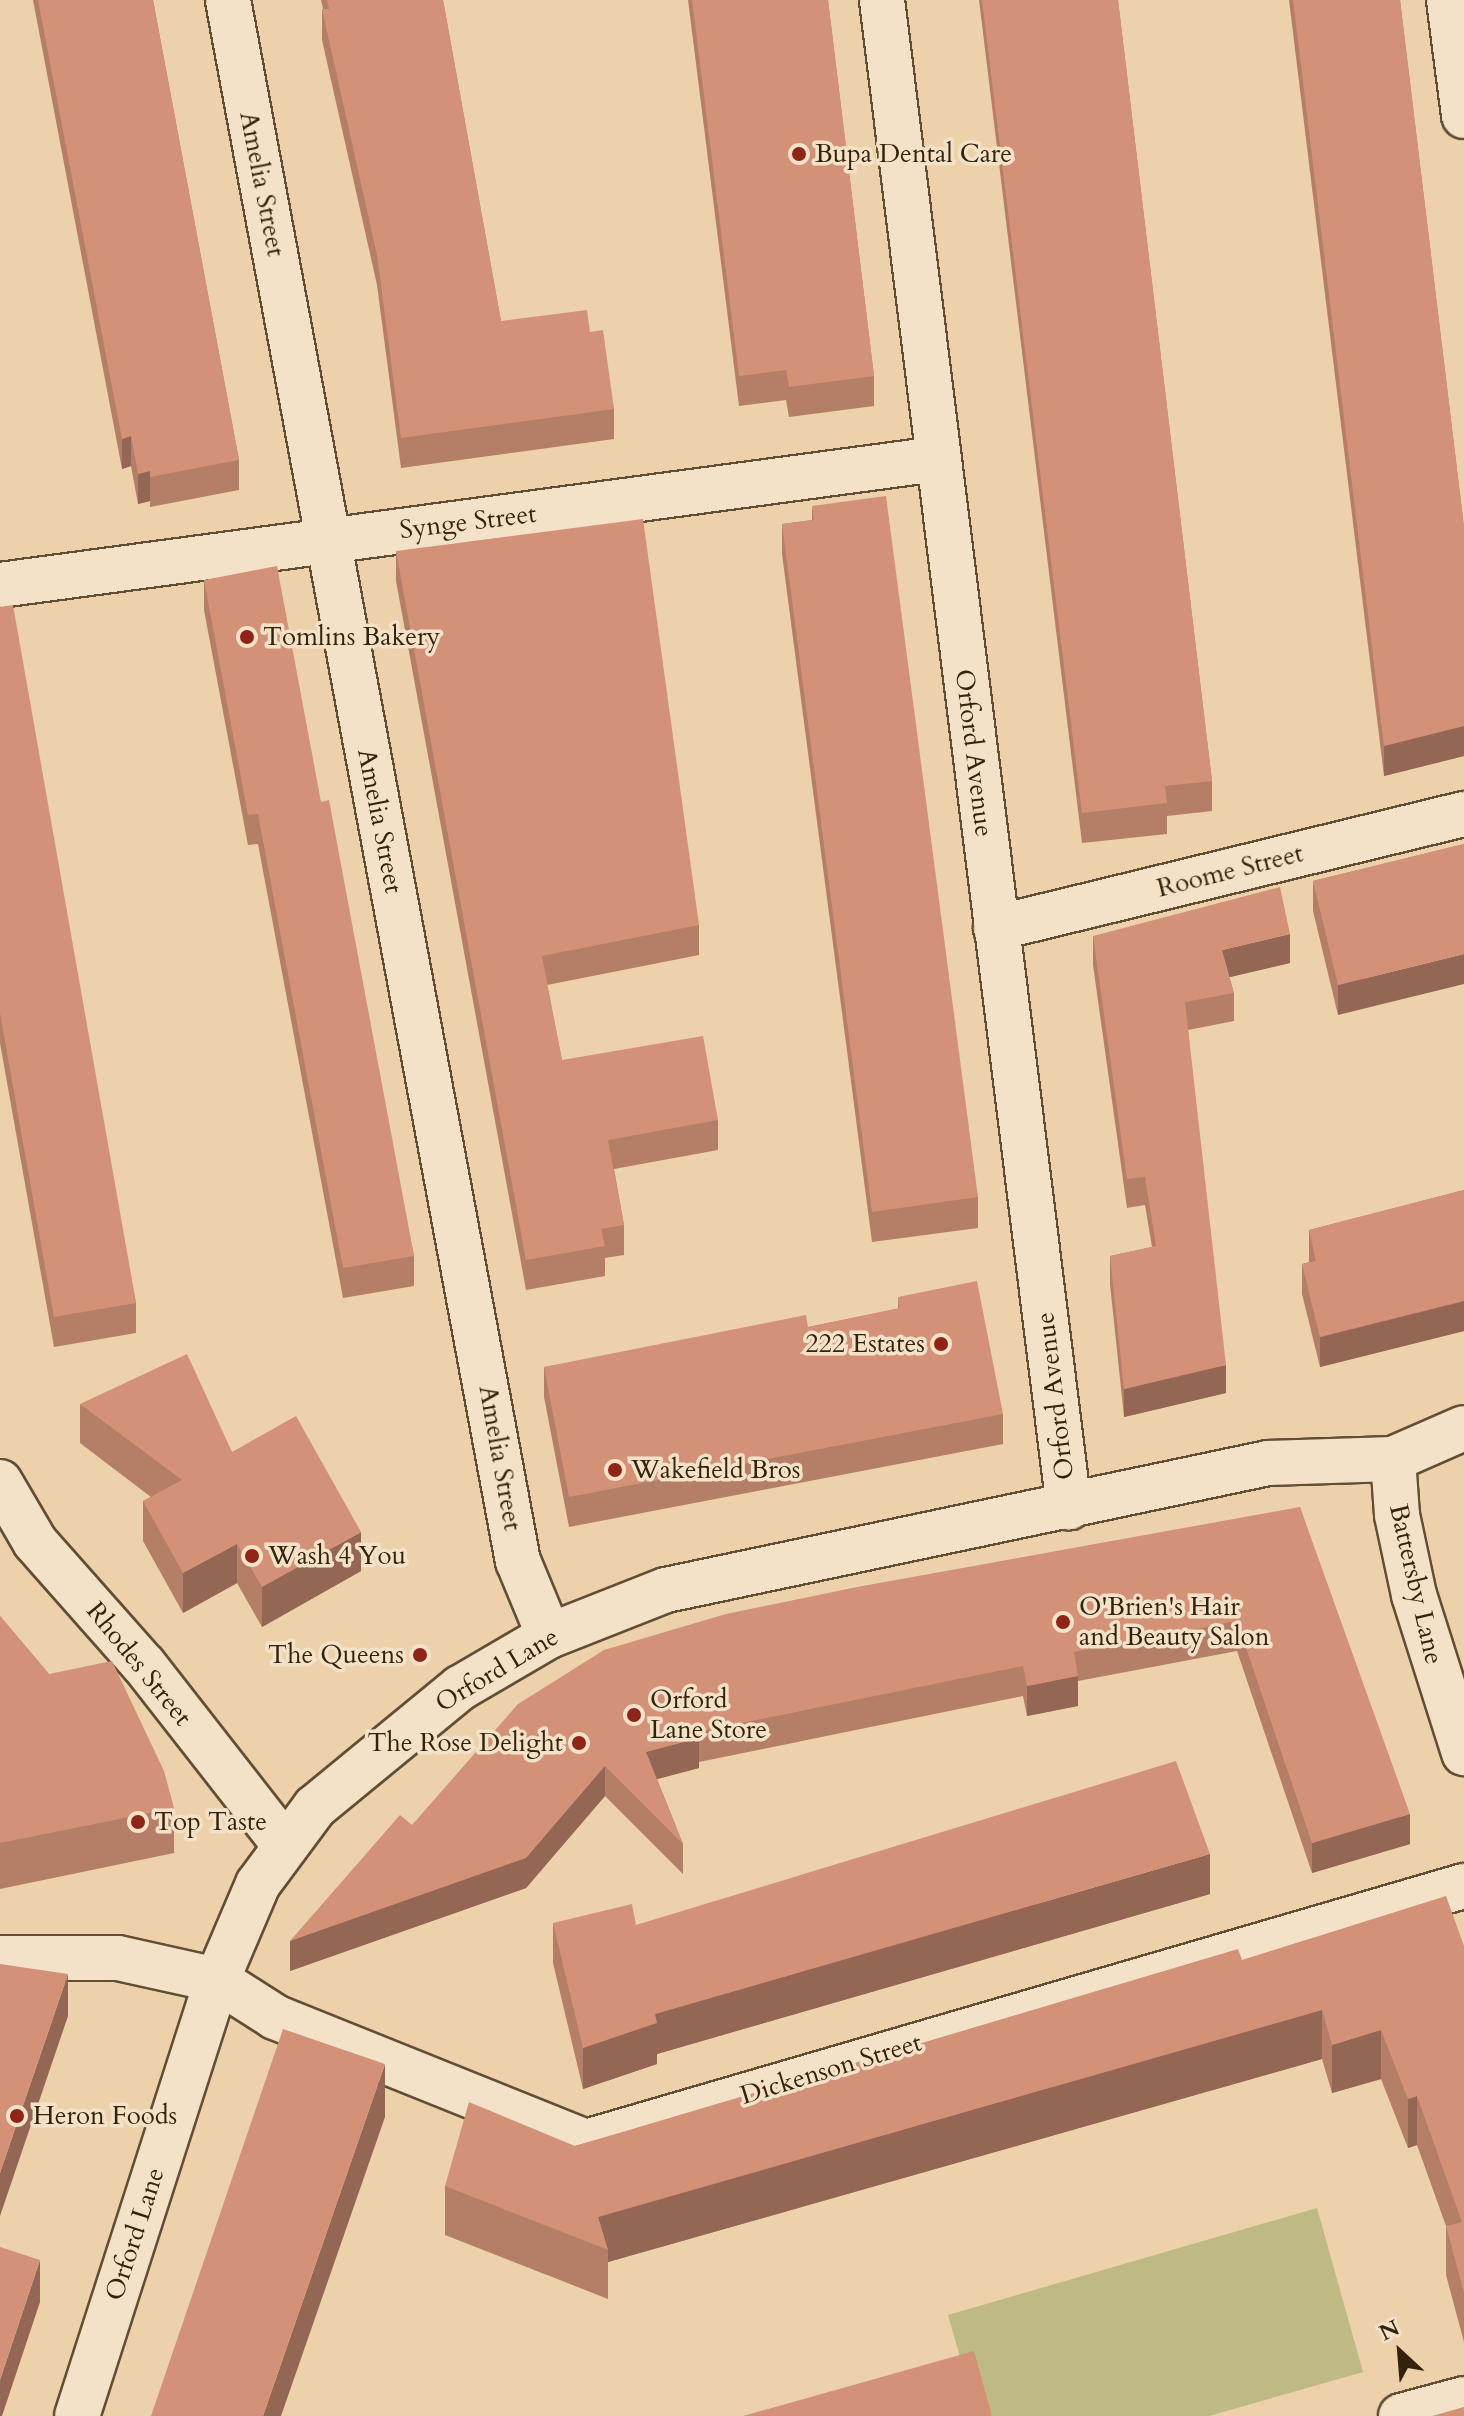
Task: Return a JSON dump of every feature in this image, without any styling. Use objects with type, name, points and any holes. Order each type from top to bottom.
[{"type":"street","name":"Amelia Street","points":[[228,0],[518,1561],[549,1636]]},
{"type":"street","name":"Orford Avenue","points":[[882,0],[1069,1507]]},
{"type":"street","points":[[1449,0],[1464,116]]},
{"type":"street","name":"Synge Street","points":[[0,585],[937,459]]},
{"type":"street","name":"Roome Street","points":[[996,928],[1464,814]]},
{"type":"street","points":[[1393,1459],[1464,1428]]},
{"type":"street","name":"Orford Lane","points":[[77,2416],[237,1925],[284,1844],[315,1807],[407,1727],[460,1688],[549,1636],[617,1606],[723,1575],[1069,1507],[1268,1463],[1393,1459]]},
{"type":"street","name":"Battersby Lane","points":[[1393,1459],[1397,1515],[1414,1595],[1464,1753]]},
{"type":"street","name":"Rhodes Street","points":[[0,1482],[35,1542],[144,1665],[284,1844]]},
{"type":"street","name":"Dickenson Street","points":[[217,1980],[275,2017],[586,2142],[1464,1886]]},
{"type":"street","points":[[0,1958],[118,1958],[217,1980]]},
{"type":"street","points":[[1401,2416],[1464,2399]]},
{"type":"shaded area","points":[[1317,2208],[1363,2372],[1209,2416],[977,2416],[948,2315]]},
{"type":"building","points":[[38,0],[153,0],[239,460],[150,477],[150,471],[138,474],[131,436],[122,439]]},
{"type":"building","points":[[327,0],[443,0],[501,321],[587,310],[590,332],[603,330],[614,409],[401,438],[377,255],[322,9],[329,9]]},
{"type":"building","points":[[692,0],[828,0],[874,376],[789,387],[786,370],[739,376]]},
{"type":"building","points":[[982,0],[1118,0],[1212,781],[1165,786],[1167,803],[1082,813]]},
{"type":"building","points":[[1293,0],[1400,0],[1464,527],[1464,726],[1384,746]]},
{"type":"building","points":[[886,496],[978,1197],[872,1212],[782,524],[814,520],[812,506]]},
{"type":"building","points":[[643,519],[699,925],[542,956],[562,1060],[703,1036],[718,1120],[608,1140],[624,1225],[601,1229],[605,1246],[526,1260],[396,551]]},
{"type":"building","points":[[277,566],[321,802],[329,800],[414,1256],[343,1268],[258,814],[248,815],[204,580]]},
{"type":"building","points":[[13,605],[136,1303],[54,1317],[0,1013],[0,607]]},
{"type":"building","points":[[1464,844],[1464,954],[1338,985],[1313,881]]},
{"type":"building","points":[[1280,887],[1290,934],[1222,950],[1234,993],[1185,1002],[1226,1365],[1124,1389],[1110,1256],[1156,1246],[1145,1177],[1127,1179],[1093,936]]},
{"type":"building","points":[[1464,1190],[1464,1301],[1320,1337],[1302,1264],[1316,1261],[1309,1230]]},
{"type":"building","points":[[977,1281],[1003,1414],[569,1497],[544,1367],[806,1315],[808,1327],[899,1308],[898,1297]]},
{"type":"building","points":[[187,1354],[232,1452],[296,1416],[361,1532],[262,1587],[237,1544],[183,1573],[143,1501],[182,1480],[80,1404]]},
{"type":"building","points":[[1300,1507],[1410,1814],[1312,1843],[1237,1621],[1074,1652],[1078,1676],[1027,1686],[1023,1666],[697,1732],[699,1738],[646,1752],[683,1844],[605,1766],[526,1858],[290,1941],[400,1815],[412,1825],[518,1704],[604,1650],[726,1614],[857,1587]]},
{"type":"building","points":[[0,1616],[49,1674],[112,1661],[164,1771],[174,1808],[0,1843]]},
{"type":"building","points":[[1176,1761],[1210,1854],[655,2014],[657,2023],[583,2048],[553,1923],[632,1904],[636,1925]]},
{"type":"building","points":[[1446,1896],[1464,1946],[1464,2293],[1446,2226],[1462,2222],[1417,2096],[1408,2099],[1381,2030],[1332,2045],[1322,2010],[598,2217],[608,2250],[445,2186],[469,2102],[575,2146],[1238,1949],[1242,1960]]},
{"type":"building","name":"Heron Foods","points":[[0,1964],[68,1974],[0,2173]]},
{"type":"building","points":[[283,2029],[385,2064],[263,2416],[151,2416]]},
{"type":"building","points":[[0,2247],[40,2260],[0,2380]]},
{"type":"building","points":[[974,2351],[992,2416],[743,2416]]},
{"type":"building","points":[[1464,2407],[1464,2416],[1432,2416]]},
{"type":"place","name":"Bupa Dental Care","points":[[799,154]]},
{"type":"place","name":"Tomlins Bakery","points":[[247,637]]},
{"type":"place","name":"222 Estates","points":[[941,1344]]},
{"type":"place","name":"Wakefield Bros","points":[[615,1470]]},
{"type":"place","name":"Wash 4 You","points":[[252,1556]]},
{"type":"place","name":"O'Brien's Hair and Beauty Salon","points":[[1063,1622]]},
{"type":"place","name":"The Queens","points":[[420,1655]]},
{"type":"place","name":"Orford Lane Store","points":[[634,1715]]},
{"type":"place","name":"The Rose Delight","points":[[579,1743]]},
{"type":"place","name":"Top Taste","points":[[138,1822]]},
{"type":"place","name":"Heron Foods","points":[[17,2116]]}]
